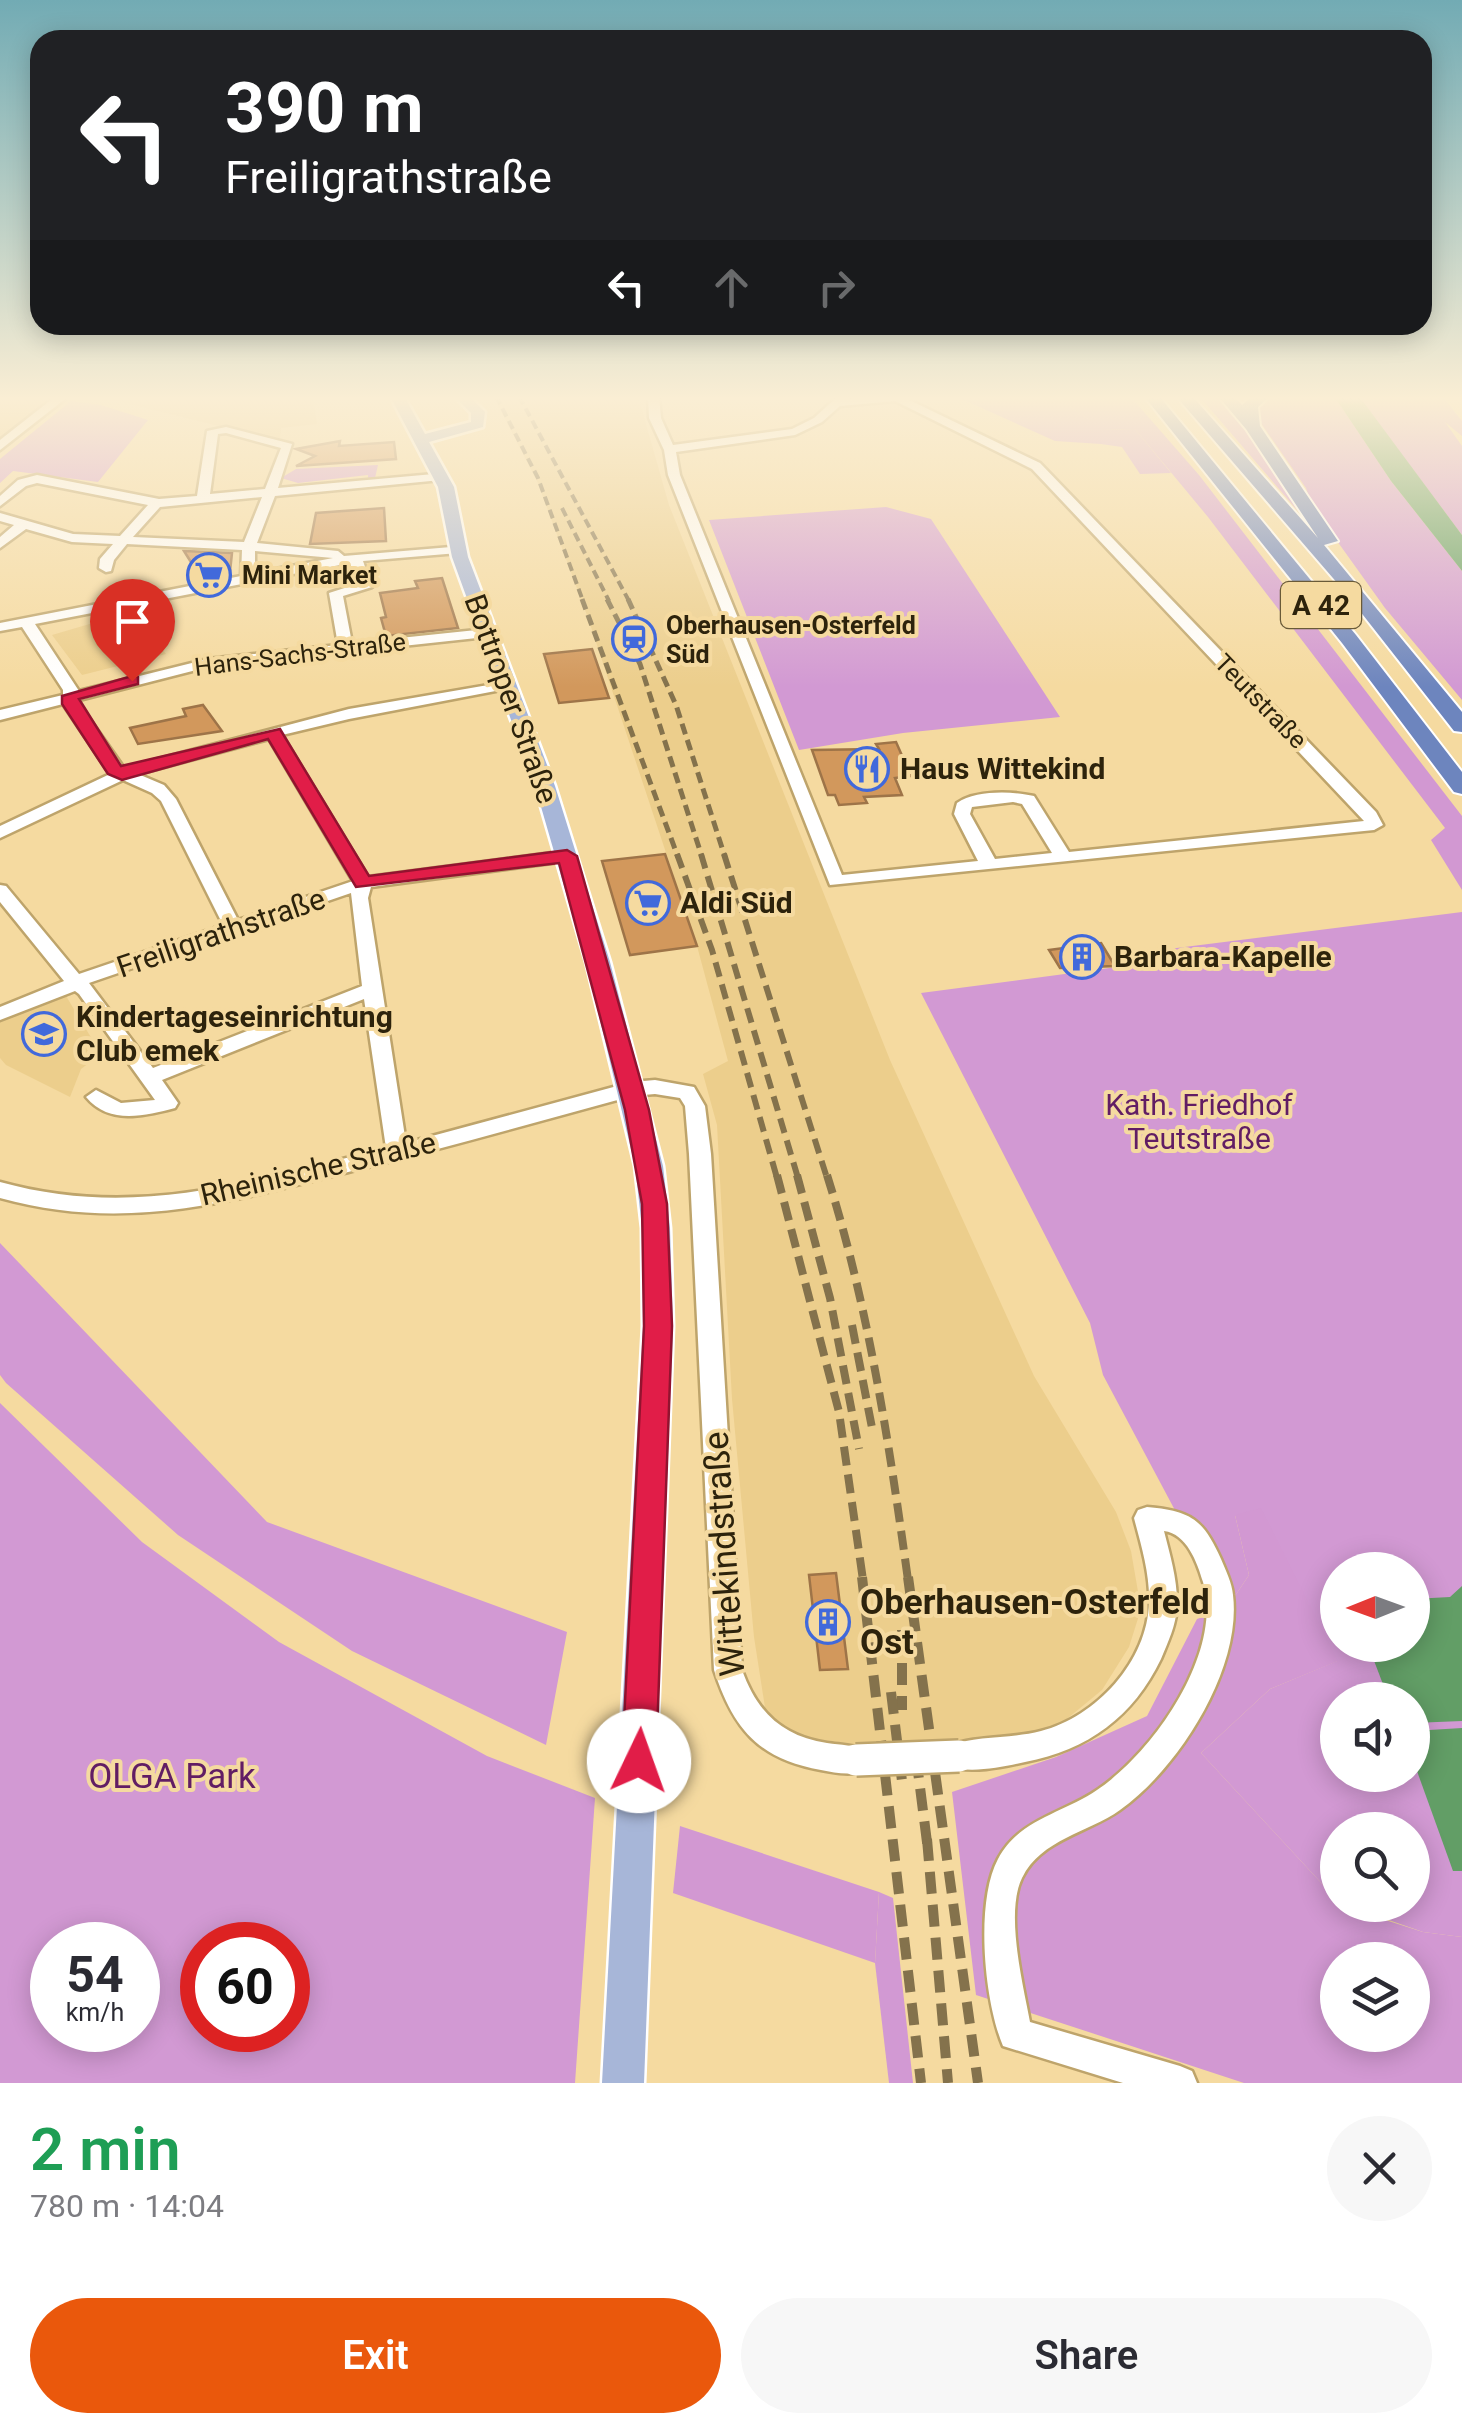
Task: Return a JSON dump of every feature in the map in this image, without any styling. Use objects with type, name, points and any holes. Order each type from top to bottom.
[{"type":"highway","name":"A 42","points":[[1230,493],[1462,788]]},
{"type":"highway","name":"A 42","points":[[1269,493],[1352,588],[1462,726]]},
{"type":"highway","points":[[1298,493],[1351,572],[1352,588]]},
{"type":"main road","name":"Bottroper Straße","points":[[447,493],[458,549],[567,856],[632,1089],[649,1166],[657,1252],[657,1346],[624,2083]]},
{"type":"street","points":[[113,493],[156,502],[257,493]]},
{"type":"street","points":[[203,498],[204,493]]},
{"type":"street","points":[[248,578],[248,546],[270,493]]},
{"type":"street","name":"Teutstraße","points":[[681,493],[836,881],[1372,827],[1374,823],[1062,493]]},
{"type":"street","points":[[106,568],[107,559],[156,502]]},
{"type":"street","points":[[0,517],[66,537],[248,546],[355,558]]},
{"type":"street","points":[[0,544],[23,524]]},
{"type":"street","points":[[0,628],[24,620],[355,558],[458,549]]},
{"type":"street","points":[[346,648],[336,592],[364,587],[355,558]]},
{"type":"street","points":[[110,604],[123,622]]},
{"type":"street","points":[[0,612],[24,620],[71,690],[70,704],[114,770],[158,789],[168,798],[233,926]]},
{"type":"street","name":"Hans-Sachs-Straße","points":[[0,714],[174,670],[486,633]]},
{"type":"street","points":[[0,833],[122,774],[273,732],[506,684]]},
{"type":"street","points":[[273,732],[363,883],[359,898],[397,1153]]},
{"type":"street","points":[[989,866],[962,814],[965,802],[1013,797],[1028,800],[1064,858]]},
{"type":"street","name":"Freiligrathstraße","points":[[0,1014],[63,991],[75,982],[363,883],[567,856]]},
{"type":"street","points":[[0,890],[75,982],[86,990],[168,1103],[136,1111],[110,1109],[96,1097]]},
{"type":"street","points":[[150,1078],[371,989]]},
{"type":"street","name":"Rheinische Straße","points":[[0,1190],[66,1206],[148,1205],[226,1193],[397,1153],[632,1089]]},
{"type":"street","name":"Wittekindstraße","points":[[632,1089],[681,1090],[695,1106],[726,1654],[733,1688],[747,1716],[774,1741],[826,1758],[856,1760],[1014,1752],[1072,1736],[1106,1716],[1133,1683],[1162,1616],[1162,1574],[1146,1518],[1179,1522],[1201,1545],[1220,1595],[1216,1630],[1188,1708],[1156,1757],[1106,1801],[1038,1837],[1008,1871],[1000,1904],[1014,2034],[1180,2083]]},
{"type":"shaded area","points":[[542,493],[666,493],[890,1060],[1034,1376],[1116,1512],[1131,1551],[1141,1609],[1129,1647],[1102,1690],[1062,1723],[1019,1747],[963,1753],[803,1746],[766,1714],[754,1637],[732,1399],[717,1125],[703,1074],[728,1061],[697,946],[588,618]]},
{"type":"shaded area","points":[[1188,493],[1213,493],[1462,816],[1462,890],[1431,840],[1445,828]]},
{"type":"shaded area","points":[[1401,493],[1431,493],[1462,535],[1462,571]]},
{"type":"shaded area","points":[[127,613],[151,645],[158,644],[166,654],[82,675],[52,635]]},
{"type":"shaded area","name":"Kindertageseinrichtung Club emek","points":[[63,991],[101,1054],[81,1069],[70,1097],[6,1065],[0,1058],[0,1014]]},
{"type":"shaded area","points":[[1261,1508],[1320,1625],[1320,1662],[1336,1662],[1270,1689],[1201,1753],[1320,1882],[1320,1922],[1392,1922],[1423,1932],[1462,1937],[1462,2083],[1244,2083],[976,1995],[952,1792],[1056,1757],[1147,1716],[1197,1619],[1227,1608],[1249,1575],[1235,1515]]},
{"type":"shaded area","points":[[1462,1586],[1462,1721],[1430,1722],[1430,1682],[1382,1682],[1374,1662],[1430,1662],[1430,1598],[1450,1597]]},
{"type":"shaded area","points":[[1462,1728],[1462,1871],[1453,1871],[1425,1792],[1430,1792],[1430,1730]]},
{"type":"shaded area","points":[[680,1826],[879,1892],[875,1963],[673,1893]]},
{"type":"green space","points":[[1283,493],[1290,493],[1304,518]]},
{"type":"green space","points":[[1308,493],[1401,493],[1462,571],[1462,700],[1385,608],[1312,506]]},
{"type":"green space","points":[[1431,493],[1462,493],[1462,535]]},
{"type":"green space","points":[[886,507],[931,519],[1060,717],[903,733],[799,750],[709,520]]},
{"type":"green space","name":"Kath. Friedhof Teutstraße","points":[[1462,912],[1462,1937],[1423,1932],[1394,1922],[1430,1922],[1430,1812],[1320,1812],[1320,1882],[1201,1753],[1270,1689],[1335,1662],[1430,1662],[1430,1552],[1320,1552],[1320,1637],[1235,1515],[1249,1575],[1227,1608],[1103,1375],[1090,1323],[921,993],[1117,967],[1113,956]]},
{"type":"green space","points":[[0,1243],[267,1522],[567,1632],[546,1745],[352,1651],[178,1535],[6,1383],[0,1375]]},
{"type":"green space","name":"OLGA Park","points":[[0,1403],[142,1542],[279,1642],[487,1756],[595,1798],[575,2083],[0,2083]]},
{"type":"green space","points":[[879,1892],[893,1898],[913,2083],[889,2083],[875,1963]]},
{"type":"building","points":[[384,508],[386,541],[310,544],[316,513]]},
{"type":"building","points":[[184,551],[232,553],[230,572],[201,578]]},
{"type":"building","points":[[442,578],[458,628],[386,636],[380,593],[418,588],[415,581]]},
{"type":"building","points":[[592,649],[609,698],[559,703],[544,654]]},
{"type":"building","points":[[203,705],[222,731],[138,744],[130,728],[186,716],[183,709]]},
{"type":"building","name":"Haus Wittekind","points":[[896,742],[911,776],[895,778],[902,795],[864,797],[867,803],[839,805],[835,795],[828,795],[812,750],[879,749],[876,744]]},
{"type":"building","name":"Aldi Süd","points":[[665,854],[697,946],[630,955],[602,861]]},
{"type":"building","name":"Barbara-Kapelle","points":[[1101,943],[1115,966],[1060,968],[1049,950]]},
{"type":"building","name":"Oberhausen-Osterfeld Ost","points":[[836,1573],[848,1669],[820,1670],[809,1575]]},
{"type":"railway","points":[[544,493],[583,601]]},
{"type":"railway","points":[[571,493],[628,600]]},
{"type":"railway","points":[[562,508],[609,601]]},
{"type":"railway","points":[[582,599],[678,857]]},
{"type":"railway","points":[[607,599],[640,664],[702,857]]},
{"type":"railway","points":[[628,600],[676,705],[725,857]]},
{"type":"railway","points":[[677,854],[712,950],[777,1178]]},
{"type":"railway","points":[[701,854],[798,1178]]},
{"type":"railway","points":[[724,854],[827,1178]]},
{"type":"railway","points":[[777,1175],[839,1412],[863,1580]]},
{"type":"railway","points":[[797,1175],[830,1298],[859,1449]]},
{"type":"railway","points":[[827,1175],[866,1325],[908,1580]]},
{"type":"railway","points":[[852,1325],[873,1433]]},
{"type":"railway","points":[[862,1577],[921,2083]]},
{"type":"railway","points":[[908,1577],[978,2083]]},
{"type":"railway","points":[[902,1630],[902,1710]]},
{"type":"railway","points":[[891,1692],[902,1781]]},
{"type":"railway","points":[[916,1756],[928,1849]]},
{"type":"railway","points":[[927,1839],[928,1849]]},
{"type":"railway","points":[[928,1849],[948,2083]]},
{"type":"place","name":"Mini Market","points":[[209,575]]},
{"type":"place","name":"Oberhausen-Osterfeld Süd","points":[[634,639]]},
{"type":"place","name":"Haus Wittekind","points":[[867,769]]},
{"type":"place","name":"Aldi Süd","points":[[648,903]]},
{"type":"place","name":"Barbara-Kapelle","points":[[1082,957]]},
{"type":"place","name":"Kindertageseinrichtung Club emek","points":[[44,1034]]},
{"type":"place","name":"Oberhausen-Osterfeld Ost","points":[[828,1622]]},
{"type":"route","points":[[132,681],[71,696],[70,704],[114,770],[122,774],[273,732],[363,883],[567,856],[637,1110],[654,1204],[658,1326],[639,1761]]}]
